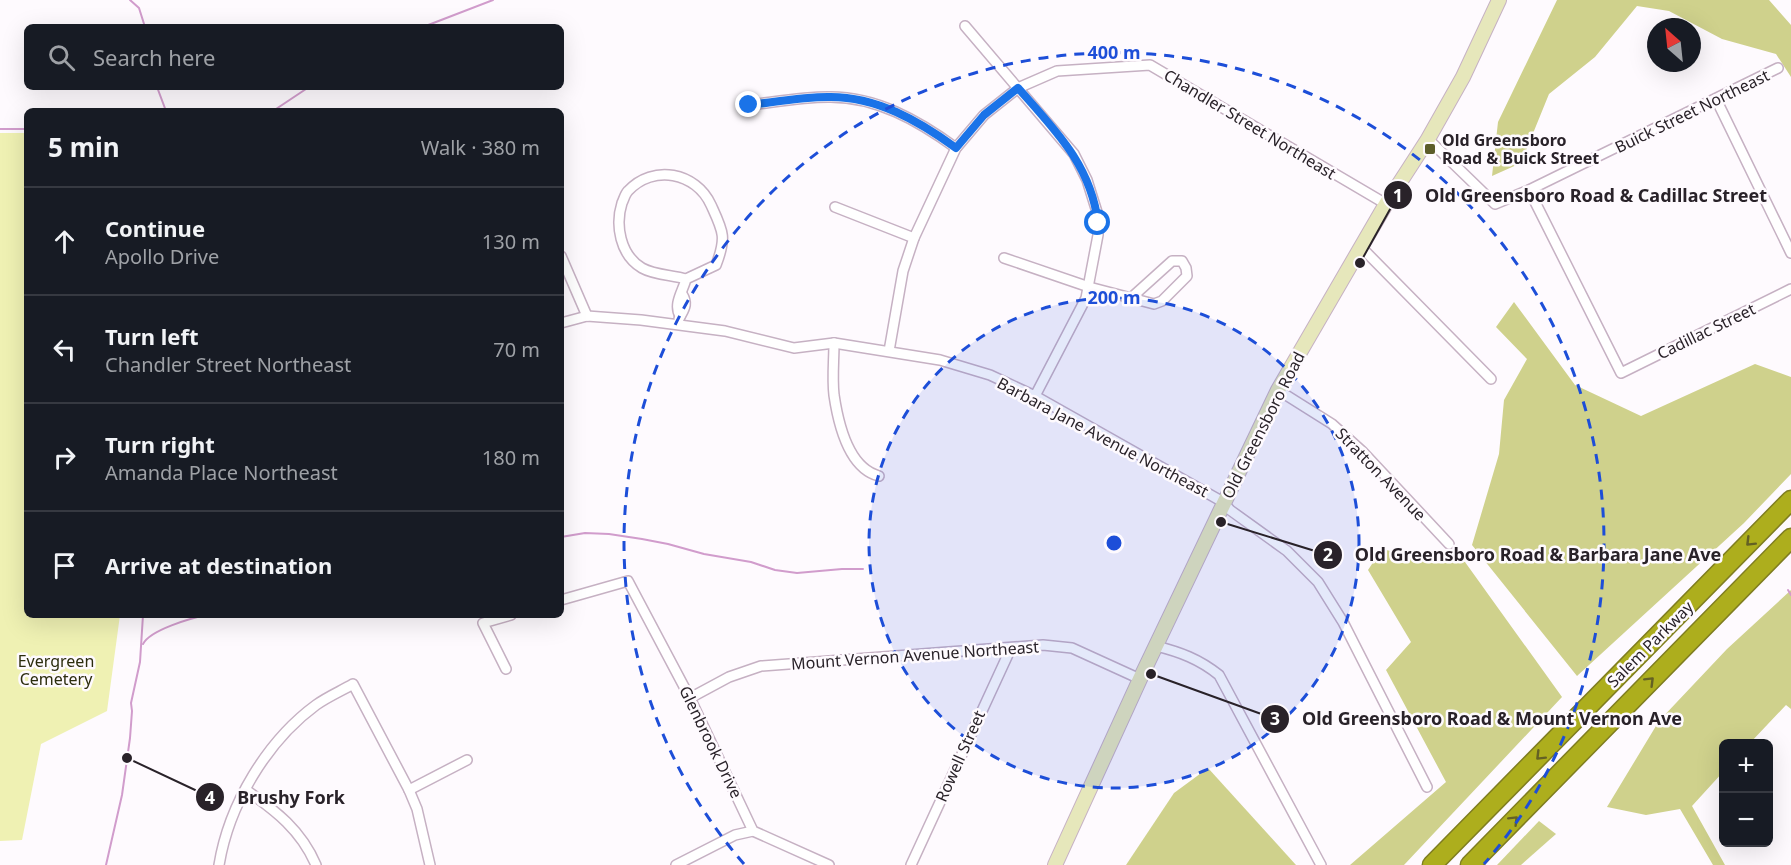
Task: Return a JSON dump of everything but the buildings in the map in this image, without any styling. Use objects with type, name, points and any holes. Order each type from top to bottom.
[{"type":"highway","name":"Salem Parkway","points":[[1432,865],[1791,500]]},
{"type":"highway","name":"Salem Parkway","points":[[1471,864],[1791,538]]},
{"type":"street","name":"Old Greensboro Road","points":[[1055,865],[1223,502],[1278,390],[1386,204],[1428,139],[1463,76],[1499,0]]},
{"type":"street","points":[[965,26],[1074,154],[1094,198],[1098,223],[1086,298],[1035,396]]},
{"type":"street","name":"Chandler Street Northeast","points":[[889,351],[903,271],[914,238],[956,148],[984,115],[1018,88],[1057,71],[1150,65],[1386,204]]},
{"type":"street","name":"Buick Street Northeast","points":[[1428,139],[1495,204],[1529,190],[1778,68]]},
{"type":"street","points":[[749,105],[828,97],[861,100],[897,112],[931,130],[956,148]]},
{"type":"street","points":[[1716,99],[1791,253]]},
{"type":"street","points":[[661,174],[682,177],[698,186],[709,200],[723,230],[723,246],[716,265],[686,279],[651,272],[640,267],[627,253],[618,233],[620,212],[626,192],[644,179],[661,174]]},
{"type":"street","name":"Cadillac Street","points":[[1529,190],[1621,374],[1791,289]]},
{"type":"street","points":[[835,207],[914,238]]},
{"type":"street","points":[[1362,248],[1491,379]]},
{"type":"street","points":[[1004,258],[1089,287],[1131,298],[1154,304],[1162,301],[1187,276],[1182,261],[1172,261],[1131,298]]},
{"type":"street","points":[[564,262],[587,316]]},
{"type":"street","points":[[679,321],[678,298],[682,294],[686,279]]},
{"type":"street","name":"Barbara Jane Avenue Northeast","points":[[564,322],[587,316],[679,321],[794,348],[834,343],[889,351],[940,360],[990,375],[1035,396],[1223,502],[1230,510],[1287,551],[1318,582],[1343,622],[1427,787]]},
{"type":"street","points":[[834,343],[834,393],[844,435],[861,466],[867,473],[879,476]]},
{"type":"street","name":"Stratton Avenue","points":[[1278,390],[1332,424],[1355,445],[1449,544]]},
{"type":"street","name":"Glenbrook Drive","points":[[564,599],[628,581],[690,698],[753,831]]},
{"type":"street","points":[[500,618],[483,623],[506,669]]},
{"type":"street","name":"Mount Vernon Avenue Northeast","points":[[690,698],[729,677],[761,666],[1042,645],[1072,648],[1140,679]]},
{"type":"street","points":[[1156,646],[1186,654],[1206,664],[1219,675],[1321,865]]},
{"type":"street","name":"Rowell Street","points":[[911,865],[1011,648]]},
{"type":"street","points":[[219,865],[225,837],[246,790],[264,758],[290,728],[317,705],[353,684],[409,790],[417,809],[430,865]]},
{"type":"street","points":[[409,790],[467,760]]},
{"type":"street","points":[[246,790],[282,816],[293,827],[316,865]]},
{"type":"street","points":[[676,865],[735,835],[753,831],[829,865]]},
{"type":"green space","points":[[1557,0],[1769,0],[1791,25],[1791,77],[1776,54],[1722,39],[1701,28],[1701,18],[1682,18],[1669,11],[1637,6],[1595,57],[1549,94],[1521,163],[1492,176],[1498,122]]},
{"type":"green space","name":"Evergreen Cemetery","points":[[0,133],[24,133],[24,618],[120,618],[107,711],[41,744],[22,840],[0,841]]},
{"type":"green space","points":[[1514,302],[1575,385],[1641,416],[1755,364],[1791,377],[1791,474],[1744,523],[1577,676],[1472,545],[1499,454],[1504,400],[1527,359],[1496,327]]},
{"type":"green space","points":[[1382,549],[1415,557],[1465,562],[1562,697],[1404,865],[1350,865],[1446,782],[1386,670],[1411,642],[1368,570]]},
{"type":"green space","points":[[1791,590],[1791,709],[1786,705],[1754,739],[1719,739],[1719,776],[1692,806],[1725,865],[1713,865],[1680,809],[1646,815],[1607,807],[1659,721],[1727,649]]},
{"type":"green space","points":[[1208,768],[1296,865],[1126,865],[1174,793]]},
{"type":"green space","points":[[1539,821],[1556,834],[1521,865],[1497,865]]},
{"type":"waterway","points":[[130,0],[139,8],[144,24]]},
{"type":"waterway","points":[[431,24],[493,0]]},
{"type":"waterway","points":[[158,90],[165,108]]},
{"type":"waterway","points":[[278,108],[304,90]]},
{"type":"waterway","points":[[0,129],[24,129]]},
{"type":"waterway","points":[[564,536],[585,533],[642,539],[797,573],[863,569]]},
{"type":"waterway","points":[[1788,590],[1791,595]]},
{"type":"waterway","points":[[106,865],[122,795],[130,738],[131,703],[140,662],[143,618]]},
{"type":"waterway","points":[[143,644],[162,629],[196,618]]},
{"type":"place","name":"Old Greensboro Road & Buick Street","points":[[1430,149]]},
{"type":"place","name":"Old Greensboro Road & Cadillac Street","points":[[1360,263]]},
{"type":"place","name":"Old Greensboro Road & Barbara Jane Ave","points":[[1221,522]]},
{"type":"place","name":"Old Greensboro Road & Mount Vernon Ave","points":[[1151,674]]},
{"type":"place","name":"Brushy Fork","points":[[127,758]]},
{"type":"route","points":[[749,105],[828,97],[861,100],[897,112],[931,130],[956,148],[984,115],[1018,88],[1074,154],[1094,198],[1098,223]]}]
